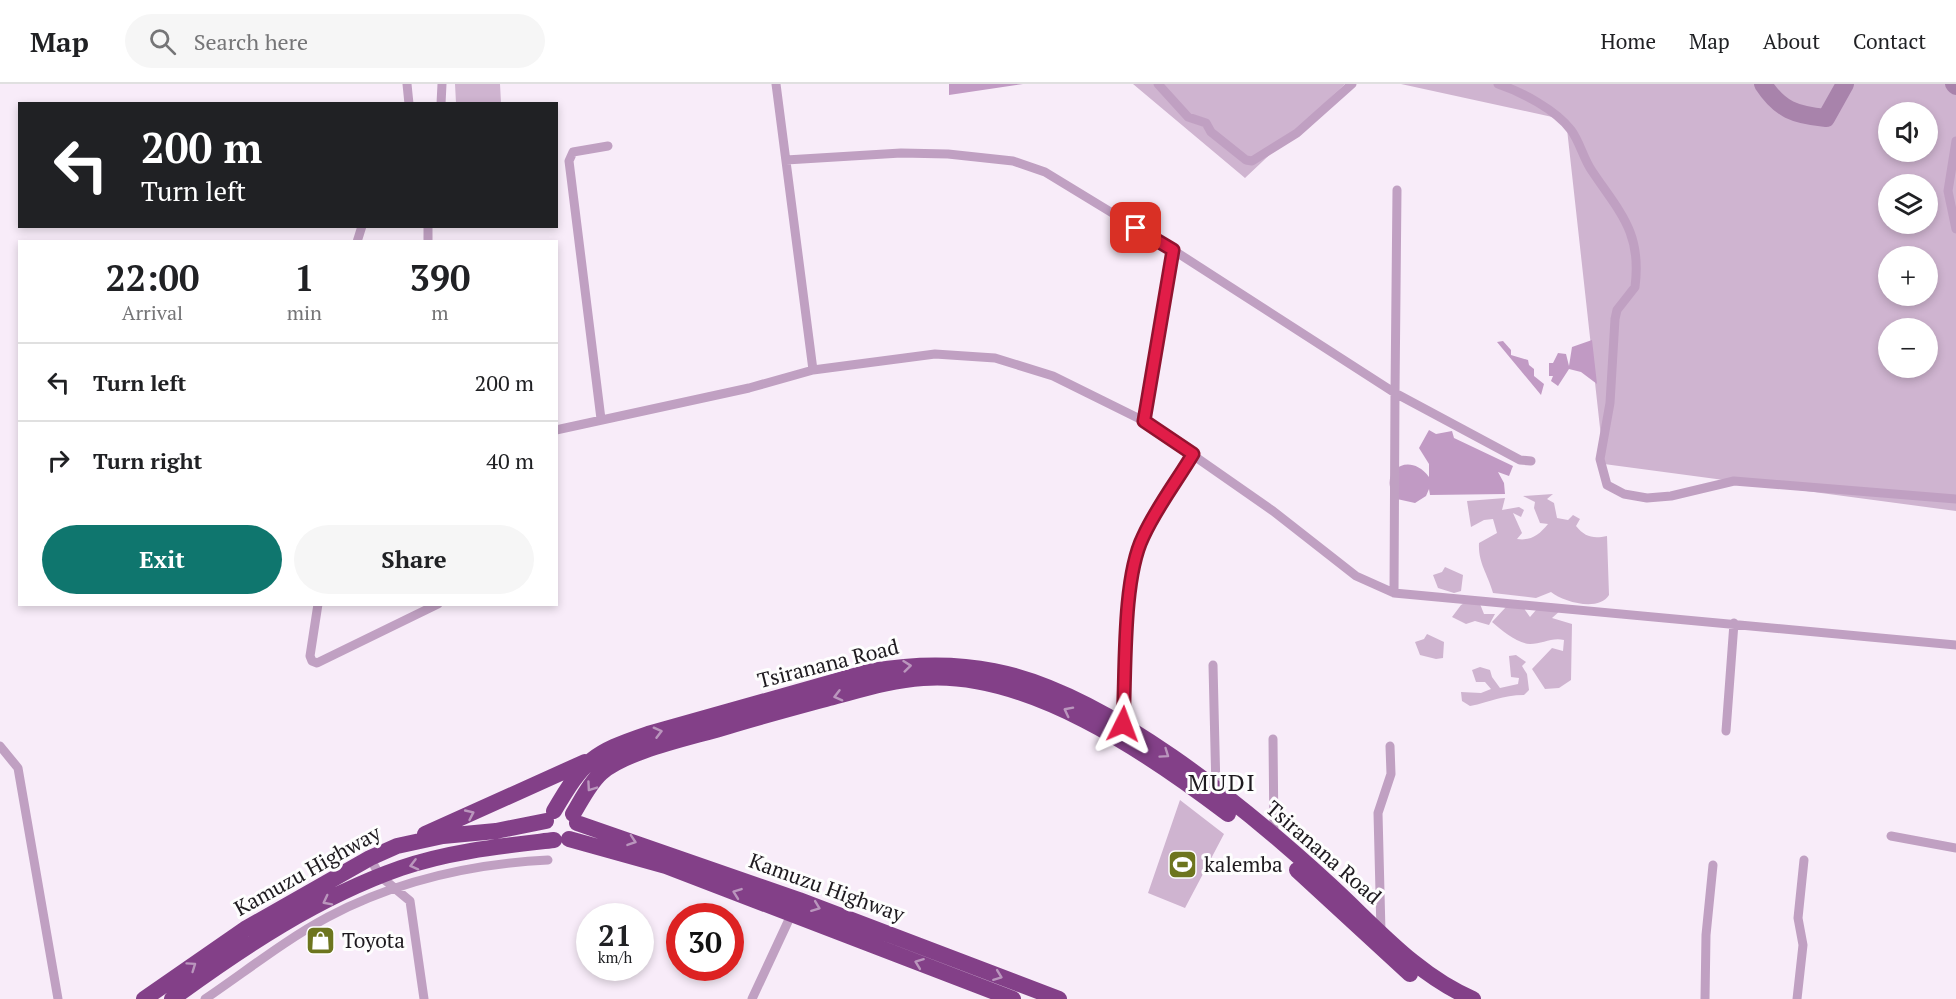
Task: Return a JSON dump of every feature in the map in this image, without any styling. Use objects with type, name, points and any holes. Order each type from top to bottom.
[{"type":"highway","name":"Tsiranana Road","points":[[550,816],[586,762],[616,745],[648,734],[872,671],[910,665],[960,665],[997,671],[1048,688],[1216,790],[1274,835],[1418,968],[1455,992],[1473,999]]},
{"type":"highway","name":"Tsiranana Road","points":[[575,818],[601,773],[613,764],[633,755],[888,682],[924,678],[963,679],[1002,686],[1120,731],[1271,847],[1417,980],[1448,999]]},
{"type":"highway","points":[[397,846],[586,762]]},
{"type":"highway","points":[[564,810],[575,818],[577,829],[562,840],[546,832],[550,816],[564,810]]},
{"type":"highway","name":"Kamuzu Highway","points":[[144,999],[245,929],[370,858],[397,846],[550,816]]},
{"type":"highway","name":"Kamuzu Highway","points":[[575,818],[1059,999]]},
{"type":"highway","name":"Kamuzu Highway","points":[[172,999],[253,941],[333,897],[380,876],[445,857],[562,840],[666,866],[1013,999]]},
{"type":"street","points":[[407,84],[409,102]]},
{"type":"street","points":[[441,102],[442,84]]},
{"type":"street","points":[[776,84],[813,370]]},
{"type":"street","points":[[1158,84],[1188,117],[1206,123],[1211,132],[1246,160],[1252,161],[1298,133],[1352,84]]},
{"type":"street","points":[[1498,84],[1536,103],[1564,122],[1572,131],[1586,161],[1620,208],[1634,243],[1635,287],[1617,310],[1615,319],[1610,403],[1600,459],[1607,485],[1624,494],[1647,498],[1671,496],[1734,481],[1956,499]]},
{"type":"street","points":[[1956,141],[1948,191],[1956,229]]},
{"type":"street","points":[[601,419],[569,161],[573,152],[608,146]]},
{"type":"street","points":[[786,160],[901,153],[948,154],[1013,161],[1045,172],[1173,250],[1395,393],[1520,460],[1530,461]]},
{"type":"street","points":[[1394,593],[1397,190]]},
{"type":"street","points":[[1144,421],[1173,250]]},
{"type":"street","points":[[558,430],[749,388],[813,370],[935,354],[995,358],[1053,376],[1144,421],[1273,511],[1356,576],[1394,593],[1956,645]]},
{"type":"street","points":[[1120,731],[1130,587],[1135,558],[1143,537],[1193,454]]},
{"type":"street","points":[[318,606],[310,656],[312,661],[317,663],[434,606]]},
{"type":"street","points":[[1726,731],[1734,623]]},
{"type":"street","points":[[1213,665],[1216,790]]},
{"type":"street","points":[[1273,739],[1274,835]]},
{"type":"street","points":[[0,746],[18,768],[58,999]]},
{"type":"street","points":[[1381,932],[1378,813],[1391,774],[1390,746]]},
{"type":"street","points":[[1891,836],[1956,848]]},
{"type":"street","points":[[370,858],[380,876],[410,904],[424,999]]},
{"type":"street","points":[[205,999],[327,918],[374,896],[394,891],[421,879],[460,870],[500,862],[548,860]]},
{"type":"street","points":[[1797,999],[1803,945],[1798,918],[1804,860]]},
{"type":"street","points":[[1705,999],[1706,935],[1713,865]]},
{"type":"street","points":[[752,999],[792,913]]},
{"type":"shaded area","points":[[455,84],[500,84],[501,102],[456,102]]},
{"type":"shaded area","points":[[949,84],[1023,84],[949,95]]},
{"type":"shaded area","points":[[1133,84],[1345,84],[1245,178]]},
{"type":"shaded area","points":[[1401,84],[1956,84],[1956,511],[1604,464],[1566,120]]},
{"type":"shaded area","points":[[1592,340],[1597,384],[1581,372],[1569,369],[1558,386],[1551,381],[1553,376],[1549,376],[1549,363],[1553,363],[1558,353],[1566,354],[1569,366],[1572,347]]},
{"type":"shaded area","points":[[1503,341],[1511,350],[1511,355],[1528,360],[1529,365],[1534,369],[1534,376],[1544,384],[1541,395],[1497,342]]},
{"type":"shaded area","points":[[1429,430],[1436,434],[1452,431],[1454,438],[1513,466],[1509,476],[1498,472],[1504,483],[1505,494],[1430,495],[1429,489],[1426,496],[1415,503],[1397,499],[1391,490],[1390,482],[1392,474],[1397,469],[1403,465],[1412,465],[1429,477],[1429,464],[1419,448]]},
{"type":"shaded area","points":[[1553,494],[1547,499],[1554,503],[1557,518],[1568,520],[1573,515],[1580,519],[1576,526],[1586,535],[1607,536],[1609,595],[1604,600],[1581,604],[1551,592],[1536,598],[1493,593],[1481,562],[1479,543],[1497,533],[1493,519],[1484,520],[1471,527],[1467,501],[1505,498],[1502,510],[1519,507],[1524,510],[1521,517],[1513,513],[1522,533],[1517,539],[1526,539],[1538,534],[1548,524],[1540,523],[1534,508],[1535,502],[1523,496]]},
{"type":"shaded area","points":[[1445,567],[1463,575],[1461,591],[1454,593],[1438,588],[1433,575],[1442,572]]},
{"type":"shaded area","points":[[1473,598],[1480,604],[1484,614],[1495,614],[1489,625],[1475,621],[1466,624],[1452,617],[1461,605]]},
{"type":"shaded area","points":[[1542,603],[1561,610],[1552,618],[1572,624],[1571,680],[1559,688],[1545,689],[1532,669],[1552,648],[1563,651],[1564,640],[1525,643],[1510,636],[1492,622],[1506,607],[1523,607],[1530,617]]},
{"type":"shaded area","points":[[1427,634],[1444,642],[1443,658],[1436,659],[1420,655],[1415,642],[1424,639]]},
{"type":"shaded area","points":[[1516,655],[1526,662],[1522,666],[1527,674],[1529,690],[1524,695],[1503,697],[1470,706],[1462,701],[1461,692],[1481,693],[1491,689],[1485,682],[1476,682],[1472,670],[1480,667],[1490,670],[1500,688],[1518,684],[1519,678],[1511,677],[1509,656]]},
{"type":"shaded area","name":"kalemba","points":[[1180,800],[1224,834],[1185,908],[1148,893]]},
{"type":"waterway","name":"MUDI","points":[[1763,84],[1769,93],[1789,110],[1826,118],[1845,84]]},
{"type":"place","name":"kalemba","points":[[1183,864]]},
{"type":"place","name":"Toyota","points":[[321,940]]},
{"type":"district","name":"MUDI","points":[[1222,782]]},
{"type":"route","points":[[1123,724],[1130,587],[1135,558],[1143,537],[1193,454],[1144,421],[1173,250],[1136,228]]}]
